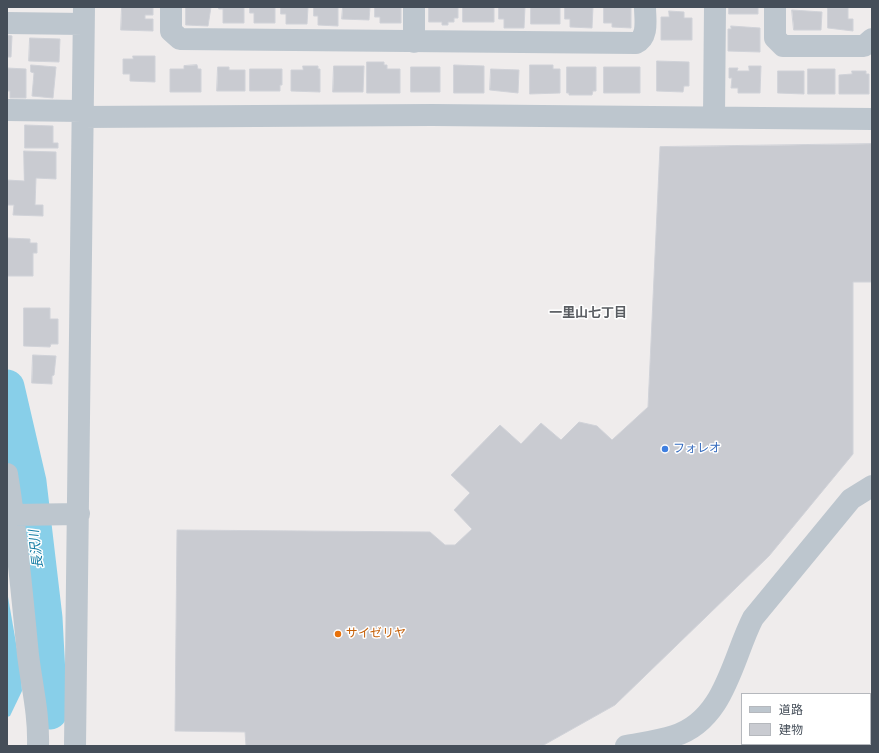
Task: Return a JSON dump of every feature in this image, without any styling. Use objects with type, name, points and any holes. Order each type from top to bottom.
[{"type":"street","points":[[171,7],[171,31],[180,39],[636,43],[641,41],[645,35],[645,7]]},
{"type":"street","points":[[414,7],[414,42]]},
{"type":"street","points":[[714,116],[715,7]]},
{"type":"street","points":[[775,7],[775,38],[783,46],[864,46],[872,39]]},
{"type":"street","points":[[7,23],[83,16],[75,746]]},
{"type":"street","points":[[7,110],[82,114],[714,116],[872,119]]},
{"type":"street","points":[[7,474],[14,515],[28,658],[39,721],[38,746]]},
{"type":"street","points":[[626,746],[675,736],[698,723],[709,712],[724,690],[753,618],[851,499],[872,486]]},
{"type":"street","points":[[14,515],[78,514]]},
{"type":"water","points":[[7,591],[21,672],[22,691],[10,716],[7,717]]},
{"type":"building","points":[[122,7],[153,7],[153,15],[145,15],[145,19],[153,19],[153,31],[121,30]]},
{"type":"building","points":[[186,7],[211,7],[208,26],[186,25]]},
{"type":"building","points":[[219,7],[244,7],[244,23],[223,23],[223,9],[219,9]]},
{"type":"building","points":[[250,7],[275,7],[275,23],[254,23],[254,13],[250,13]]},
{"type":"building","points":[[281,7],[308,7],[307,24],[286,24],[286,14],[281,14]]},
{"type":"building","points":[[314,7],[338,7],[338,26],[318,25],[318,16],[314,16]]},
{"type":"building","points":[[343,7],[370,7],[369,20],[342,19]]},
{"type":"building","points":[[375,7],[401,7],[401,23],[380,23],[380,17],[375,17]]},
{"type":"building","points":[[429,7],[458,7],[458,18],[454,18],[454,22],[448,22],[448,25],[442,25],[442,22],[429,22]]},
{"type":"building","points":[[463,7],[494,7],[494,22],[463,22]]},
{"type":"building","points":[[499,7],[525,7],[524,28],[504,28],[504,19],[499,19]]},
{"type":"building","points":[[531,7],[560,7],[560,24],[531,24]]},
{"type":"building","points":[[565,7],[593,7],[592,28],[570,27],[570,19],[565,19]]},
{"type":"building","points":[[604,7],[631,7],[631,28],[612,27],[612,23],[604,23]]},
{"type":"building","points":[[729,7],[758,7],[758,14],[729,14]]},
{"type":"building","points":[[828,8],[848,8],[848,19],[853,19],[853,31],[828,28]]},
{"type":"building","points":[[792,10],[822,12],[821,30],[794,30]]},
{"type":"building","points":[[669,11],[684,12],[684,18],[692,18],[692,40],[661,40],[661,17],[669,17]]},
{"type":"building","points":[[731,26],[760,28],[760,52],[728,51],[728,29],[731,29]]},
{"type":"building","points":[[7,35],[12,36],[11,57],[7,57]]},
{"type":"building","points":[[30,38],[60,39],[59,62],[29,61]]},
{"type":"building","points":[[133,56],[155,56],[155,82],[130,81],[130,74],[123,74],[123,59],[133,59]]},
{"type":"building","points":[[657,61],[689,62],[689,86],[684,86],[683,92],[657,91]]},
{"type":"building","points":[[367,62],[384,62],[384,65],[387,65],[387,69],[400,69],[400,93],[367,93]]},
{"type":"building","points":[[31,65],[56,67],[53,98],[32,96],[34,73],[31,72]]},
{"type":"building","points":[[197,65],[198,69],[201,69],[201,92],[170,92],[170,69],[184,69],[184,66]]},
{"type":"building","points":[[454,65],[484,66],[484,93],[454,93]]},
{"type":"building","points":[[530,65],[553,65],[553,69],[560,69],[560,93],[530,94]]},
{"type":"building","points":[[303,66],[318,66],[318,69],[320,69],[320,92],[291,91],[291,70],[303,70]]},
{"type":"building","points":[[334,66],[364,66],[363,92],[333,92]]},
{"type":"building","points":[[749,66],[761,66],[760,93],[738,93],[738,88],[731,88],[732,78],[729,78],[729,68],[738,68],[737,71],[749,71]]},
{"type":"building","points":[[218,67],[229,67],[229,70],[245,70],[245,91],[217,91]]},
{"type":"building","points":[[411,67],[440,67],[440,92],[411,92]]},
{"type":"building","points":[[567,67],[596,67],[596,91],[593,91],[592,95],[569,95],[569,93],[567,93]]},
{"type":"building","points":[[604,67],[640,67],[640,93],[604,93]]},
{"type":"building","points":[[7,68],[26,69],[26,98],[10,98],[10,91],[7,91]]},
{"type":"building","points":[[250,69],[282,69],[282,85],[280,85],[280,91],[250,91]]},
{"type":"building","points":[[491,69],[519,70],[518,93],[490,90]]},
{"type":"building","points":[[808,69],[835,69],[835,94],[808,94]]},
{"type":"building","points":[[778,71],[804,71],[804,94],[778,93]]},
{"type":"building","points":[[852,71],[866,71],[866,74],[869,74],[869,94],[839,94],[839,75],[852,74]]},
{"type":"building","points":[[25,125],[53,126],[53,143],[58,143],[58,148],[25,148]]},
{"type":"building","name":"フォレオ","points":[[872,144],[872,282],[853,282],[853,454],[769,556],[615,705],[542,746],[246,746],[245,732],[175,731],[177,530],[430,532],[445,545],[455,545],[472,529],[454,510],[470,493],[451,475],[500,425],[521,444],[541,423],[561,440],[579,422],[597,426],[612,440],[648,407],[660,147]]},
{"type":"building","points":[[24,151],[56,152],[56,179],[36,178],[35,205],[43,205],[43,216],[13,215],[14,205],[7,205],[7,180],[24,181]]},
{"type":"building","points":[[7,238],[30,239],[30,243],[37,243],[37,253],[33,253],[33,276],[7,276]]},
{"type":"building","points":[[24,308],[50,308],[50,319],[58,319],[58,344],[51,344],[50,347],[24,346]]},
{"type":"building","points":[[33,355],[56,356],[52,384],[32,383]]},
{"type":"waterway","name":"長沢川","points":[[7,387],[29,482],[45,618],[50,712]]},
{"type":"place","name":"フォレオ","points":[[665,449]]},
{"type":"place","name":"サイゼリヤ","points":[[338,634]]},
{"type":"district","name":"一里山七丁目","points":[[588,314]]}]
